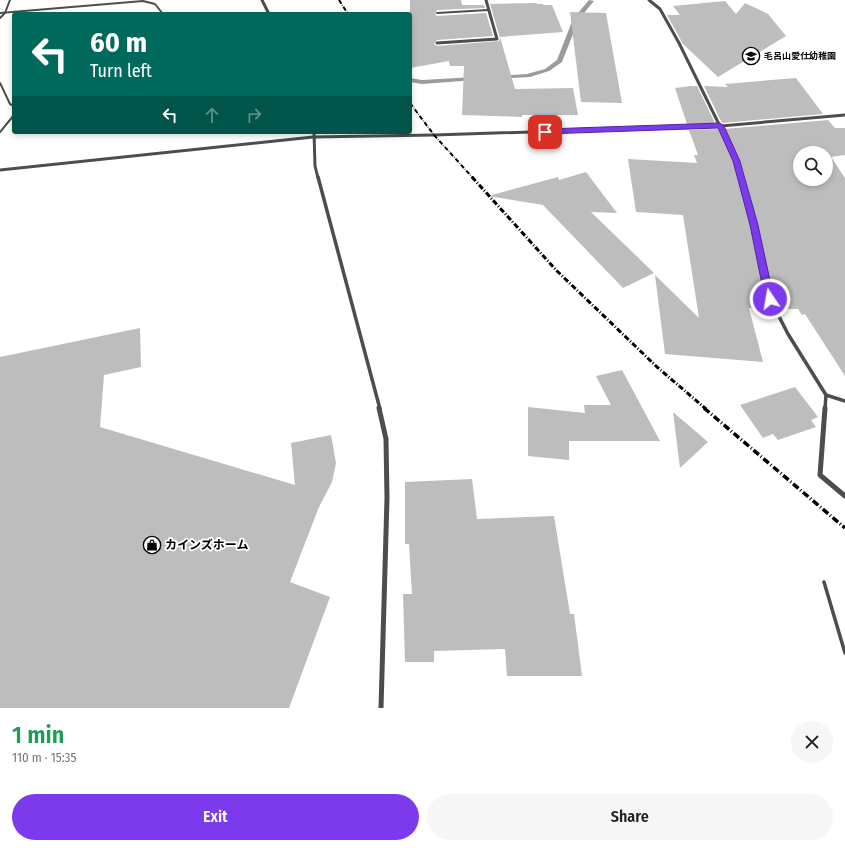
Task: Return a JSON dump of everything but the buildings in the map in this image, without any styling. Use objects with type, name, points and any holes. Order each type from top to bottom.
[{"type":"street","points":[[262,0],[268,12]]},
{"type":"street","points":[[437,43],[497,39],[486,0]]},
{"type":"street","points":[[649,0],[660,9],[720,126],[736,161],[754,225],[770,299],[788,334],[826,395],[820,475],[845,496]]},
{"type":"street","points":[[0,170],[313,134],[434,135],[720,126],[845,115]]},
{"type":"street","points":[[313,134],[316,166],[376,390],[386,439],[387,498],[381,708]]},
{"type":"street","points":[[826,395],[845,401]]},
{"type":"lane","points":[[0,18],[5,13],[10,0]]},
{"type":"lane","points":[[16,12],[143,1],[155,4],[161,12]]},
{"type":"lane","points":[[437,13],[488,10]]},
{"type":"lane","points":[[0,13],[12,12]]},
{"type":"lane","points":[[0,83],[10,104],[12,105]]},
{"type":"lane","points":[[0,132],[12,117]]},
{"type":"lane","points":[[824,582],[845,653]]},
{"type":"waterway","points":[[499,78],[528,76],[547,70],[560,61],[576,19],[591,1]]},
{"type":"waterway","points":[[412,80],[422,82],[474,79]]},
{"type":"railway","points":[[339,0],[347,12]]},
{"type":"railway","points":[[412,106],[434,135],[473,178]]},
{"type":"railway","points":[[472,177],[556,270],[657,367],[706,409]]},
{"type":"railway","points":[[704,408],[845,528]]},
{"type":"place","name":"毛呂山愛仕幼稚園","points":[[751,56]]},
{"type":"place","name":"カインズホーム","points":[[152,545]]},
{"type":"route","points":[[545,132],[720,126],[736,161],[754,225],[770,299]]}]
